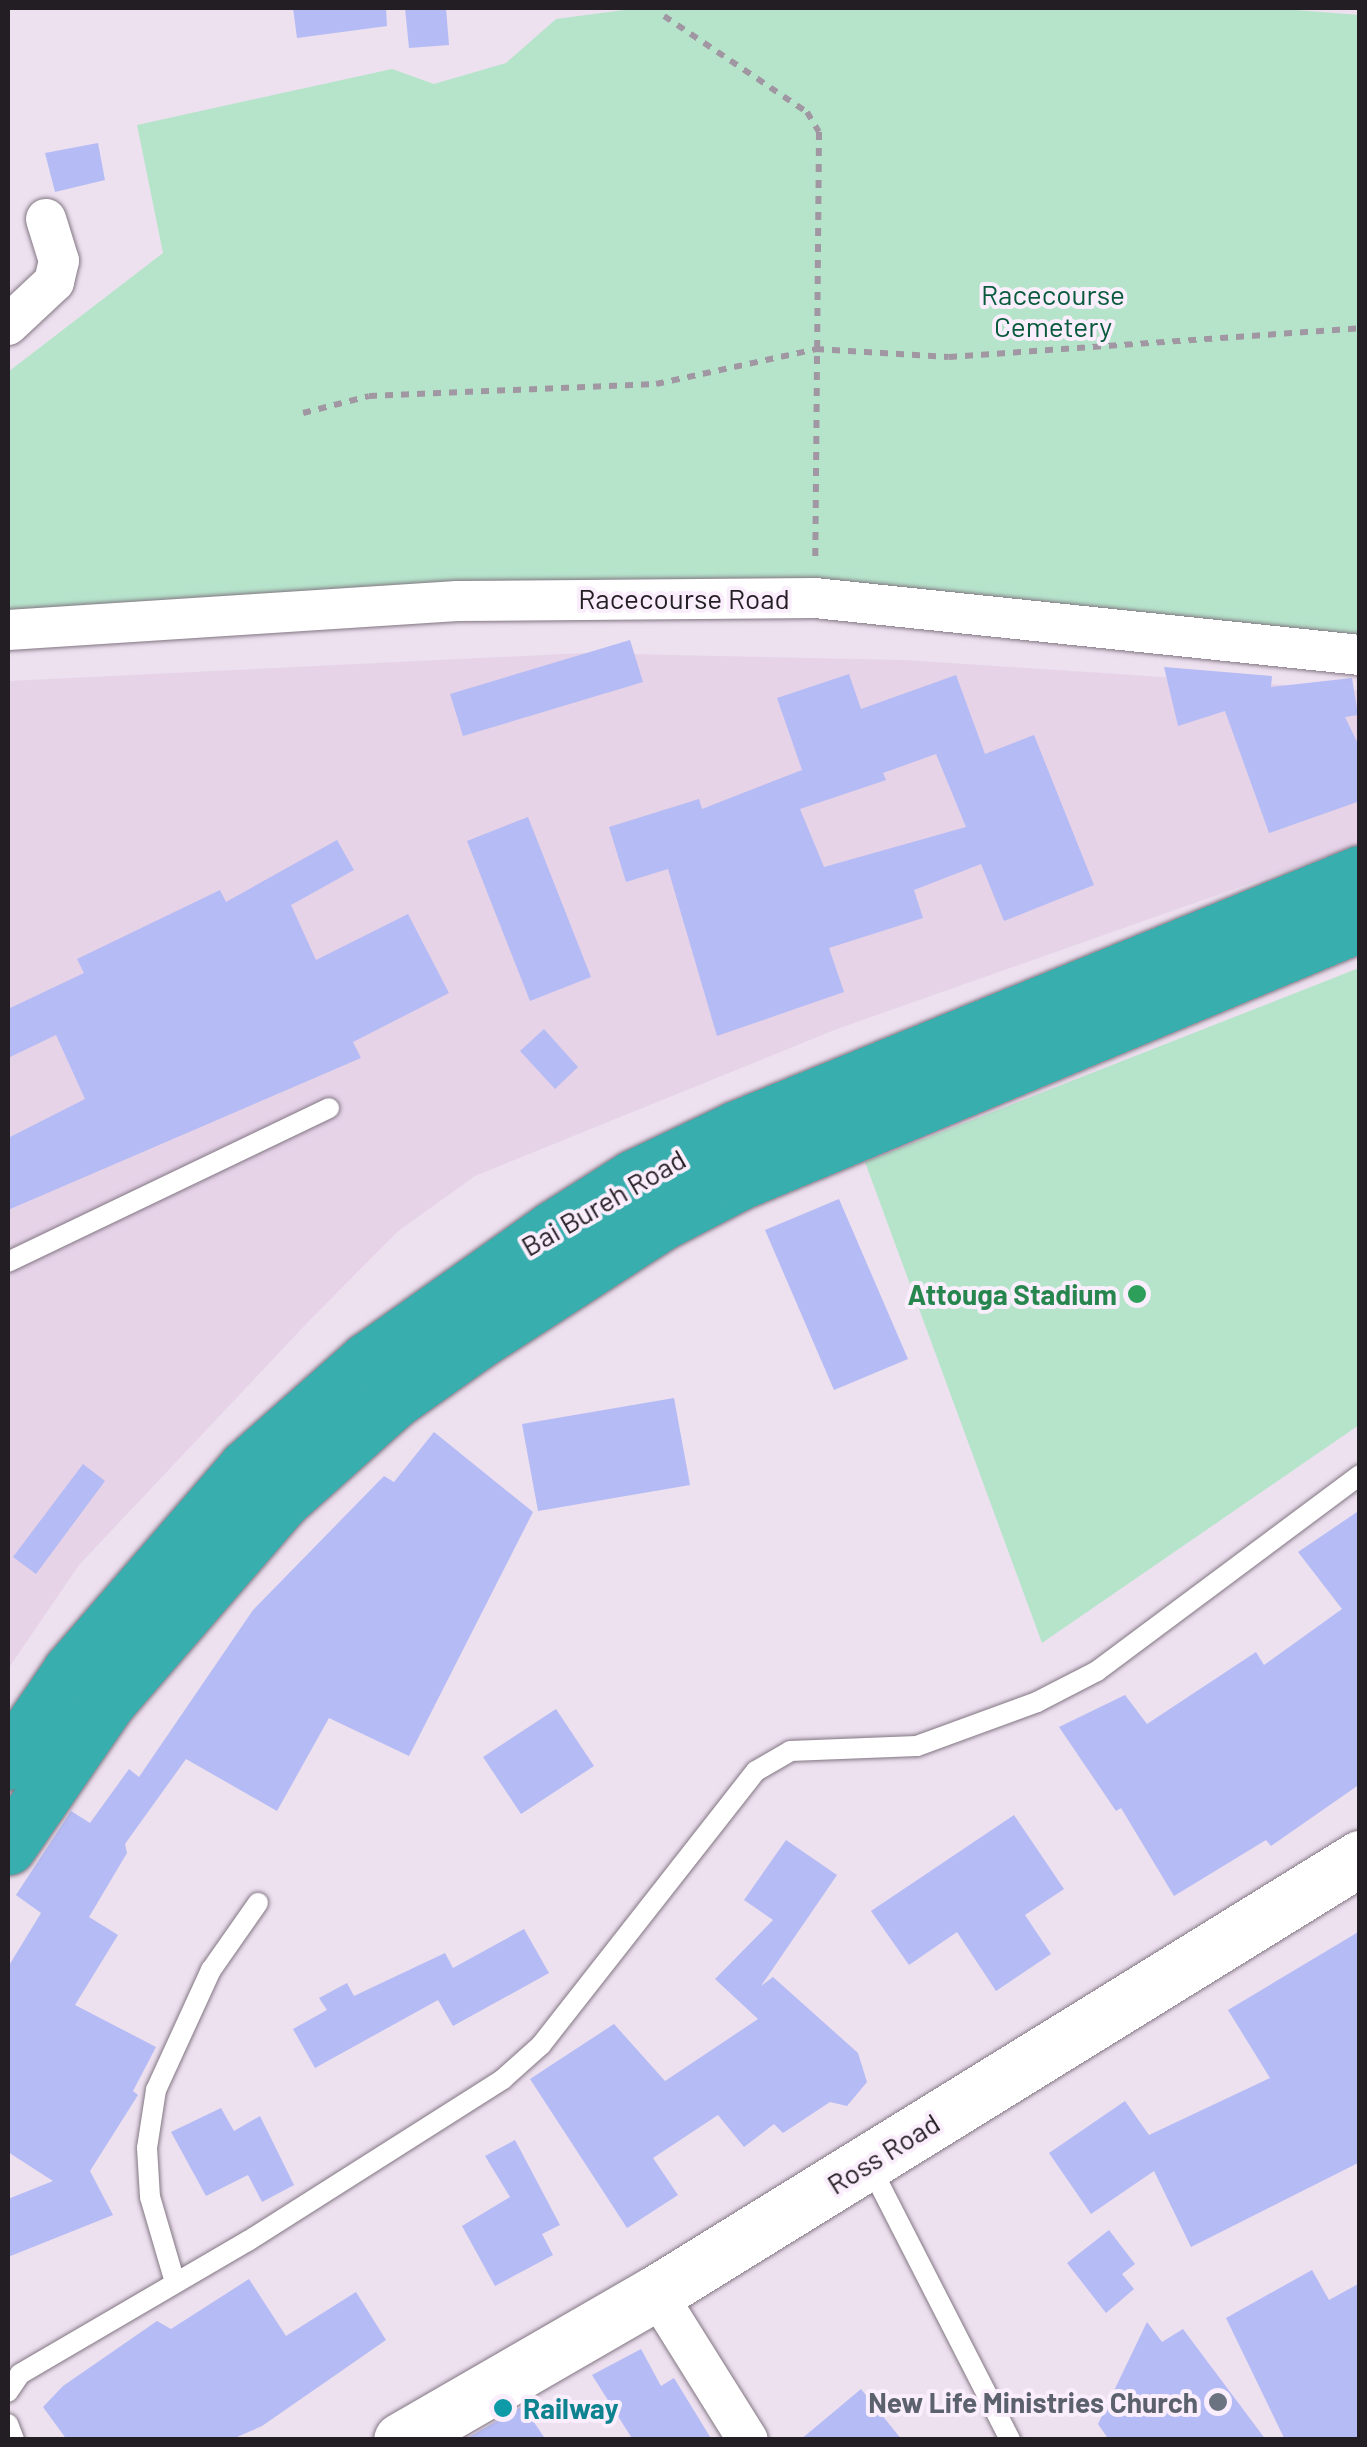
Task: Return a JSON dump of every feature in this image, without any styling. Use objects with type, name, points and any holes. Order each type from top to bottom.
[{"type":"highway","name":"Bai Bureh Road","points":[[8,1762],[70,1671],[246,1467],[368,1360],[552,1228],[634,1177],[737,1128],[1360,873]]},
{"type":"highway","points":[[8,1847],[108,1702],[282,1500],[395,1400],[477,1342],[661,1223],[740,1182],[1360,924]]},
{"type":"main road","name":"Ross Road","points":[[414,2436],[656,2293],[1360,1858]]},
{"type":"street","points":[[8,325],[54,282],[59,262],[46,219]]},
{"type":"street","name":"Racecourse Road","points":[[8,630],[457,601],[815,598],[1360,655]]},
{"type":"street","points":[[656,2293],[748,2440]]},
{"type":"lane","points":[[8,1262],[329,1108]]},
{"type":"lane","points":[[8,2392],[20,2374],[174,2279],[248,2241],[502,2078],[541,2045],[756,1771],[790,1752],[917,1746],[1037,1702],[1097,1672],[1360,1476]]},
{"type":"lane","points":[[174,2279],[150,2197],[146,2148],[156,2090],[211,1970],[258,1903]]},
{"type":"lane","points":[[868,2162],[1010,2440]]},
{"type":"lane","points":[[8,2424],[14,2440]]},
{"type":"path","points":[[664,16],[807,112],[818,132],[815,598]]},
{"type":"path","points":[[303,413],[369,396],[656,384],[816,349],[949,358],[1360,328]]},
{"type":"shaded area","points":[[584,653],[905,660],[1359,690],[1359,845],[837,1029],[475,1176],[397,1232],[308,1322],[79,1565],[8,1669],[8,681]]},
{"type":"green space","name":"Racecourse Cemetery","points":[[639,8],[1269,8],[1359,15],[1359,634],[564,590],[8,619],[8,372],[163,253],[137,125],[392,69],[434,84],[506,63],[556,19]]},
{"type":"green space","name":"Attouga Stadium","points":[[1359,968],[1359,1425],[1042,1643],[865,1162]]},
{"type":"building","points":[[293,8],[386,8],[387,26],[297,38]]},
{"type":"building","points":[[405,8],[446,8],[449,45],[409,48]]},
{"type":"building","points":[[98,143],[105,180],[55,192],[45,153]]},
{"type":"building","points":[[630,640],[643,682],[463,736],[450,694]]},
{"type":"building","points":[[1164,667],[1272,676],[1271,687],[1352,678],[1358,715],[1345,717],[1360,748],[1360,801],[1269,833],[1225,711],[1178,726]]},
{"type":"building","points":[[849,674],[861,709],[956,675],[985,754],[1034,735],[1094,885],[1004,921],[981,864],[914,890],[923,918],[829,948],[844,992],[717,1036],[668,869],[626,882],[609,827],[699,799],[702,809],[802,770],[777,698]],"holes":[[[936,754],[966,827],[824,867],[800,809],[886,780],[883,773]]]},
{"type":"building","points":[[528,817],[591,977],[530,1001],[467,841]]},
{"type":"building","points":[[337,840],[354,870],[291,905],[316,960],[408,914],[449,993],[353,1042],[361,1058],[8,1210],[8,1138],[85,1099],[56,1035],[8,1058],[8,1009],[84,973],[77,959],[220,890],[226,902]]},
{"type":"building","points":[[544,1029],[578,1067],[555,1089],[520,1051]]},
{"type":"building","points":[[839,1199],[908,1359],[834,1390],[765,1230]]},
{"type":"building","points":[[674,1398],[690,1485],[538,1511],[522,1424]]},
{"type":"building","points":[[434,1432],[533,1512],[409,1756],[329,1718],[277,1811],[186,1759],[125,1844],[127,1853],[89,1917],[118,1935],[75,2005],[156,2047],[133,2091],[138,2095],[90,2171],[113,2215],[8,2257],[8,2199],[53,2181],[8,2152],[8,1967],[41,1913],[16,1895],[71,1811],[90,1823],[129,1769],[139,1777],[253,1610],[384,1476],[394,1482]]},
{"type":"building","points":[[83,1464],[105,1481],[36,1574],[13,1557]]},
{"type":"building","points":[[1360,1510],[1360,1784],[1271,1846],[1266,1840],[1174,1896],[1121,1808],[1116,1811],[1059,1727],[1125,1695],[1147,1724],[1256,1652],[1264,1665],[1342,1609],[1298,1552]]},
{"type":"building","points":[[556,1709],[594,1766],[521,1814],[483,1757]]},
{"type":"building","points":[[1014,1815],[1064,1889],[1025,1915],[1051,1954],[996,1991],[957,1932],[909,1965],[871,1911]]},
{"type":"building","points":[[786,1840],[837,1875],[761,1986],[773,1977],[858,2053],[867,2082],[847,2106],[830,2102],[783,2133],[774,2124],[744,2147],[718,2115],[653,2158],[678,2195],[627,2228],[530,2079],[614,2024],[665,2081],[758,2019],[715,1979],[773,1920],[744,1900]]},
{"type":"building","points":[[524,1929],[549,1973],[453,2026],[438,2000],[315,2068],[293,2029],[327,2010],[319,1998],[347,1983],[354,1996],[445,1953],[453,1968]]},
{"type":"building","points":[[1360,1931],[1360,2162],[1191,2247],[1154,2171],[1091,2214],[1049,2153],[1125,2101],[1149,2135],[1270,2078],[1228,2010]]},
{"type":"building","points":[[221,2108],[234,2131],[260,2116],[294,2185],[262,2202],[248,2175],[206,2196],[171,2132]]},
{"type":"building","points":[[515,2140],[560,2225],[542,2234],[553,2255],[495,2286],[462,2226],[510,2197],[485,2156]]},
{"type":"building","points":[[1109,2230],[1135,2264],[1122,2274],[1134,2289],[1106,2313],[1067,2263]]},
{"type":"building","points":[[1312,2270],[1329,2300],[1360,2283],[1360,2440],[1285,2440],[1226,2318]]},
{"type":"building","points":[[249,2279],[286,2336],[356,2292],[386,2340],[262,2426],[230,2440],[67,2440],[43,2407],[63,2386],[157,2321],[171,2329]]},
{"type":"building","points":[[1147,2322],[1162,2342],[1183,2329],[1266,2440],[1109,2440],[1098,2424]]},
{"type":"building","points":[[641,2349],[661,2386],[674,2378],[712,2440],[633,2440],[592,2375]]},
{"type":"building","points":[[861,2389],[902,2440],[800,2440],[836,2410]]},
{"type":"building","points":[[523,2406],[546,2440],[464,2440]]},
{"type":"place","name":"Attouga Stadium","points":[[1137,1294]]},
{"type":"place","name":"New Life Ministries Church","points":[[1218,2402]]},
{"type":"place","name":"Railway","points":[[503,2408]]}]
